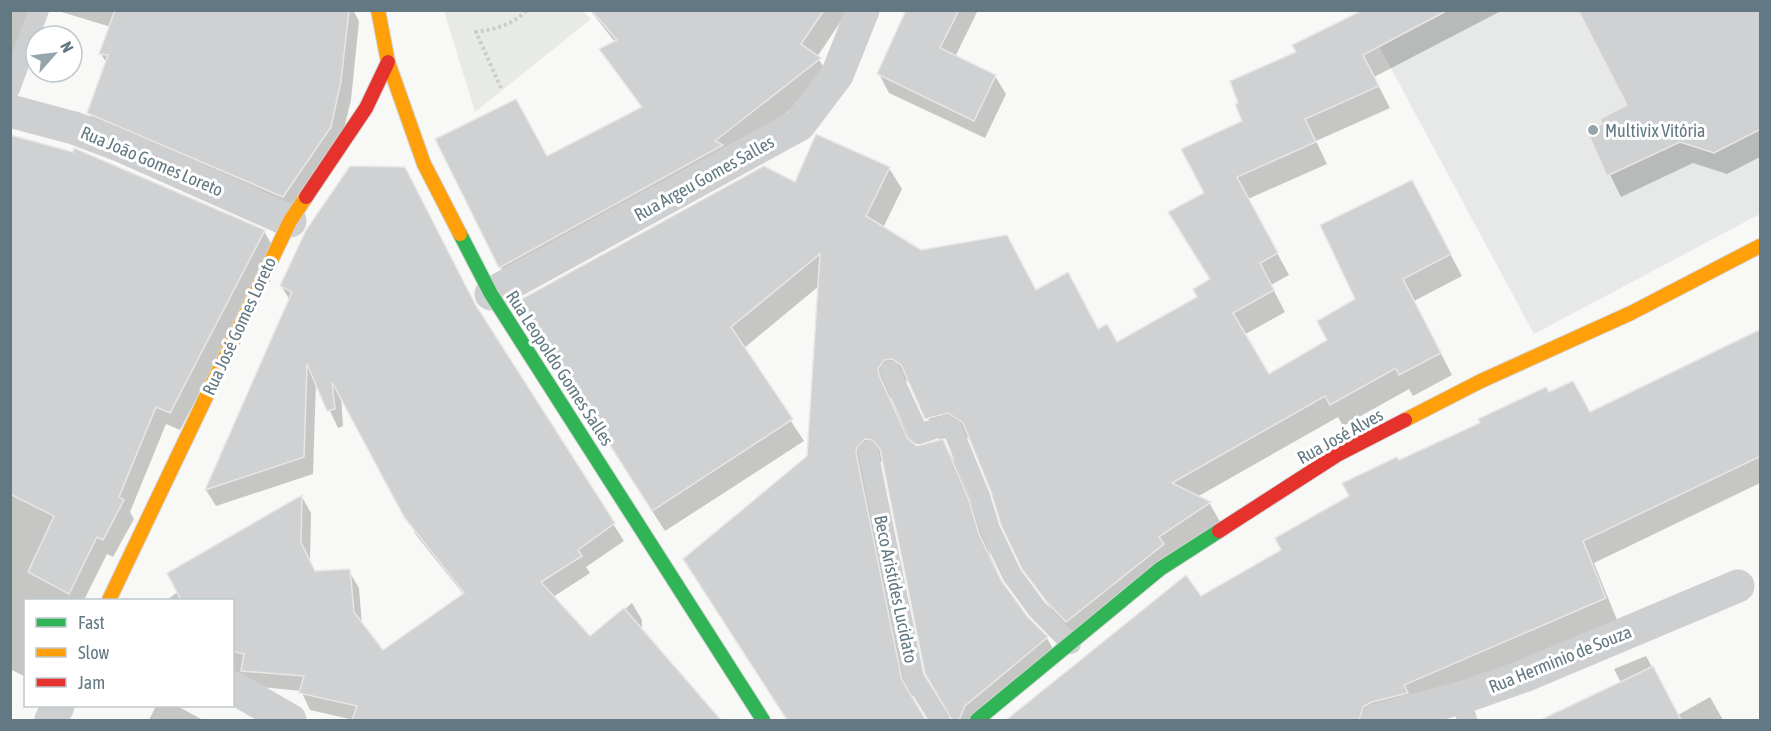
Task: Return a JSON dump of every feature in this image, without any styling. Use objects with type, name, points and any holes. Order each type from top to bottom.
[{"type":"street","name":"Rua Leopoldo Gomes Salles","points":[[378,10],[388,62],[424,164],[491,294],[763,720]]},
{"type":"street","name":"Rua Argeu Gomes Salles","points":[[491,294],[799,125],[837,75],[863,10]]},
{"type":"street","name":"Rua José Gomes Loreto","points":[[109,599],[290,221],[366,108],[388,62]]},
{"type":"street","name":"Rua João Gomes Loreto","points":[[11,107],[119,145],[290,221]]},
{"type":"street","name":"Rua José Alves","points":[[977,720],[1160,569],[1337,455],[1481,381],[1631,313],[1761,246]]},
{"type":"street","name":"Rua Herminio de Souza","points":[[1377,720],[1464,709],[1524,676],[1738,586]]},
{"type":"street","points":[[234,688],[290,720]]},
{"type":"lane","points":[[11,107],[39,10]]},
{"type":"lane","points":[[891,371],[919,434],[947,425],[952,428],[980,496],[990,529],[1012,574],[1036,609],[1071,644]]},
{"type":"lane","name":"Beco Aristides Lucidato","points":[[868,451],[914,678],[940,720]]},
{"type":"path","points":[[501,88],[476,32],[498,29],[518,20],[527,10]]},
{"type":"shaded area","points":[[444,11],[583,11],[591,19],[475,112]]},
{"type":"shaded area","name":"Multivix Vitória","points":[[1360,11],[1760,11],[1760,214],[1534,334]]},
{"type":"building","points":[[115,10],[349,10],[341,81],[331,127],[283,197],[87,113],[108,55],[99,54]]},
{"type":"building","points":[[591,10],[824,10],[801,44],[821,58],[715,141],[723,145],[499,268],[435,139],[516,99],[547,156],[642,107],[599,49],[617,40]]},
{"type":"building","points":[[906,10],[959,10],[940,48],[996,75],[974,121],[877,74]]},
{"type":"building","points":[[1363,10],[1448,10],[1363,55],[1379,86],[1305,119],[1316,142],[1237,177],[1278,253],[1260,263],[1274,290],[1233,313],[1269,374],[1327,340],[1317,321],[1355,299],[1320,225],[1412,180],[1451,254],[1403,279],[1441,353],[1399,375],[1396,368],[1330,405],[1325,396],[1172,483],[1211,502],[1159,537],[1164,544],[1066,622],[1046,601],[1022,569],[1001,525],[991,492],[963,423],[948,413],[925,419],[901,365],[892,359],[884,360],[878,369],[879,375],[908,439],[917,446],[943,439],[969,500],[979,534],[1001,580],[1027,616],[1048,637],[965,706],[959,720],[952,720],[925,674],[880,449],[872,440],[865,439],[857,447],[856,453],[902,680],[926,720],[787,720],[683,559],[807,456],[820,254],[731,327],[793,419],[652,511],[518,301],[764,166],[795,182],[816,134],[890,167],[866,216],[921,250],[1007,235],[1036,290],[1068,272],[1098,329],[1107,324],[1117,342],[1197,297],[1193,289],[1210,279],[1168,212],[1204,193],[1181,149],[1242,121],[1235,104],[1238,103],[1230,81],[1296,52],[1292,45]]},
{"type":"building","points":[[1578,10],[1761,10],[1761,129],[1714,153],[1680,142],[1607,176],[1587,131],[1602,124],[1600,119],[1627,105]]},
{"type":"building","points":[[10,135],[73,152],[74,148],[265,230],[170,413],[156,407],[119,497],[124,500],[103,540],[97,537],[69,594],[28,572],[54,516],[10,494]]},
{"type":"building","points":[[350,166],[405,167],[475,304],[615,523],[578,550],[582,556],[541,582],[590,636],[624,608],[721,720],[352,720],[357,706],[299,693],[304,676],[241,671],[244,654],[234,652],[234,599],[180,599],[167,573],[302,495],[301,542],[315,571],[350,569],[354,612],[383,650],[464,593],[404,517],[332,382],[335,409],[327,411],[307,364],[304,457],[205,490],[292,292],[280,286],[306,230]]},
{"type":"building","points":[[1761,329],[1761,456],[1583,541],[1606,598],[1404,685],[1408,693],[1372,702],[1363,707],[1359,720],[1006,720],[1186,575],[1201,596],[1281,550],[1275,538],[1349,496],[1342,483],[1397,457],[1399,460],[1480,423],[1478,419],[1546,387],[1549,392],[1573,381],[1590,412]]},
{"type":"building","points":[[1653,666],[1681,720],[1540,720],[1635,675]]},
{"type":"traffic: fast","points":[[460,234],[491,294],[763,720]]},
{"type":"traffic: fast","points":[[977,720],[1160,569],[1219,531]]},
{"type":"traffic: slow","points":[[378,10],[388,62],[424,164],[460,234]]},
{"type":"traffic: slow","points":[[109,599],[290,221],[306,197]]},
{"type":"traffic: slow","points":[[1405,420],[1481,381],[1631,313],[1760,246]]},
{"type":"traffic: jam","points":[[306,197],[366,108],[388,62]]},
{"type":"traffic: jam","points":[[1219,531],[1337,455],[1405,420]]},
{"type":"place","name":"Multivix Vitória","points":[[1593,130]]}]
